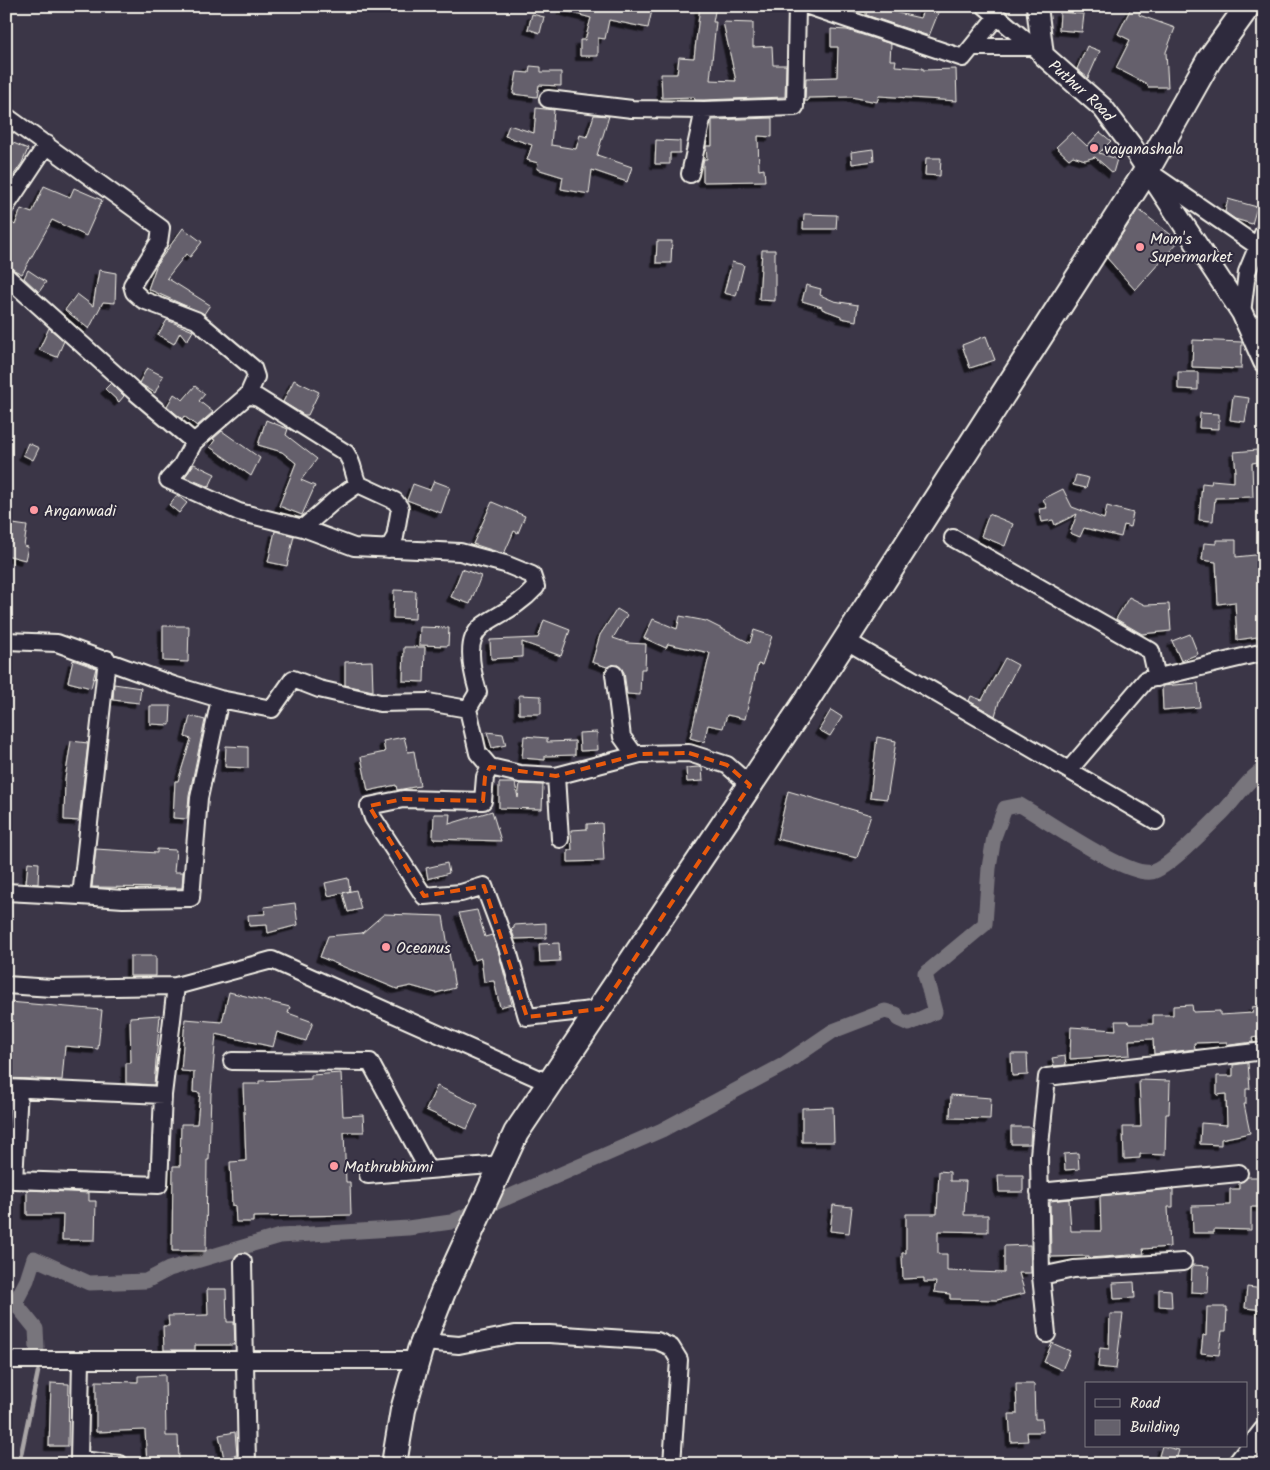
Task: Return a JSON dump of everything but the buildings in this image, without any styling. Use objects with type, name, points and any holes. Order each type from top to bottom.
[{"type":"main road","points":[[394,1464],[403,1410],[420,1351],[462,1250],[516,1134],[752,786],[1147,170],[1209,60],[1248,6]]},
{"type":"street","points":[[548,99],[632,109],[704,110],[795,107],[797,6]]},
{"type":"street","points":[[808,6],[963,58],[972,47],[991,11],[1038,51]]},
{"type":"street","name":"Puthur Road","points":[[1037,6],[1038,51],[1103,108],[1251,320],[1264,362]]},
{"type":"street","points":[[972,47],[1038,51]]},
{"type":"street","points":[[690,174],[704,110]]},
{"type":"street","points":[[6,116],[161,228],[159,242],[132,284],[134,292],[143,300],[196,320],[252,368],[256,377],[248,395],[194,442],[181,466],[168,480],[239,512],[303,528],[354,547],[460,552],[505,564],[532,575],[536,587],[529,595],[479,627],[470,647],[470,664],[478,692],[468,709],[478,753],[490,767],[520,774],[556,776],[636,755],[689,753],[728,765],[752,786]]},
{"type":"street","points":[[6,206],[47,144]]},
{"type":"street","points":[[1147,170],[1262,241],[1247,272],[1251,320]]},
{"type":"street","points":[[6,276],[135,392],[194,442]]},
{"type":"street","points":[[248,395],[272,406],[346,453],[354,465],[354,478],[358,484],[394,501],[400,508],[395,537],[388,549]]},
{"type":"street","points":[[303,528],[334,501],[358,484]]},
{"type":"street","points":[[953,538],[1151,651],[1157,678]]},
{"type":"street","points":[[845,640],[1156,821]]},
{"type":"street","points":[[6,642],[57,643],[107,659],[173,685],[220,698],[272,709],[293,678],[319,689],[380,703],[428,702],[468,709]]},
{"type":"street","points":[[1069,770],[1146,680],[1264,652]]},
{"type":"street","points":[[80,896],[107,659]]},
{"type":"street","points":[[614,674],[622,736],[636,755]]},
{"type":"street","points":[[6,892],[123,899],[191,898],[198,798],[220,698]]},
{"type":"street","points":[[490,767],[485,777],[483,802],[403,799],[369,806],[373,818],[424,896],[461,893],[484,886],[507,947],[528,1017],[601,1009]]},
{"type":"street","points":[[556,776],[560,839]]},
{"type":"street","points":[[6,985],[52,988],[176,986],[272,960],[550,1084]]},
{"type":"street","points":[[163,1095],[13,1089],[14,1180],[159,1185],[163,1095],[176,986]]},
{"type":"street","points":[[1047,1334],[1042,1276],[1039,1155],[1047,1077],[1264,1051]]},
{"type":"street","points":[[232,1061],[370,1062],[428,1170]]},
{"type":"street","points":[[368,1175],[501,1166]]},
{"type":"street","points":[[1039,1192],[1239,1173]]},
{"type":"street","points":[[242,1262],[247,1464]]},
{"type":"street","points":[[1042,1276],[1074,1269],[1183,1262]]},
{"type":"street","points":[[6,1360],[245,1360],[420,1351],[515,1334],[549,1334],[657,1341],[671,1347],[680,1360],[672,1464]]},
{"type":"street","points":[[80,1360],[79,1460],[120,1464]]},
{"type":"street","points":[[1238,1464],[1264,1431]]},
{"type":"highlighted area","points":[[689,753],[727,765],[750,785],[601,1009],[527,1017],[484,886],[424,896],[369,806],[403,799],[483,801],[485,777],[490,767],[556,776],[640,754]]},
{"type":"waterway","points":[[37,1348],[36,1329],[15,1303],[27,1280],[34,1258],[89,1283],[146,1281],[169,1269],[280,1236],[408,1228],[451,1222],[662,1130],[783,1065],[833,1031],[885,1011],[896,1014],[898,1019],[909,1024],[935,1012],[925,974],[985,924],[989,868],[994,837],[1005,808],[1020,805],[1105,857],[1124,866],[1140,871],[1152,872],[1159,869],[1187,847],[1225,810],[1251,779],[1264,769]]},
{"type":"waterway","points":[[19,1464],[38,1372]]},
{"type":"place","name":"vayanashala","points":[[1094,148]]},
{"type":"place","name":"Mom's Supermarket","points":[[1140,247]]},
{"type":"place","name":"Anganwadi","points":[[34,510]]},
{"type":"place","name":"Oceanus","points":[[386,947]]},
{"type":"place","name":"Mathrubhumi","points":[[334,1166]]}]
